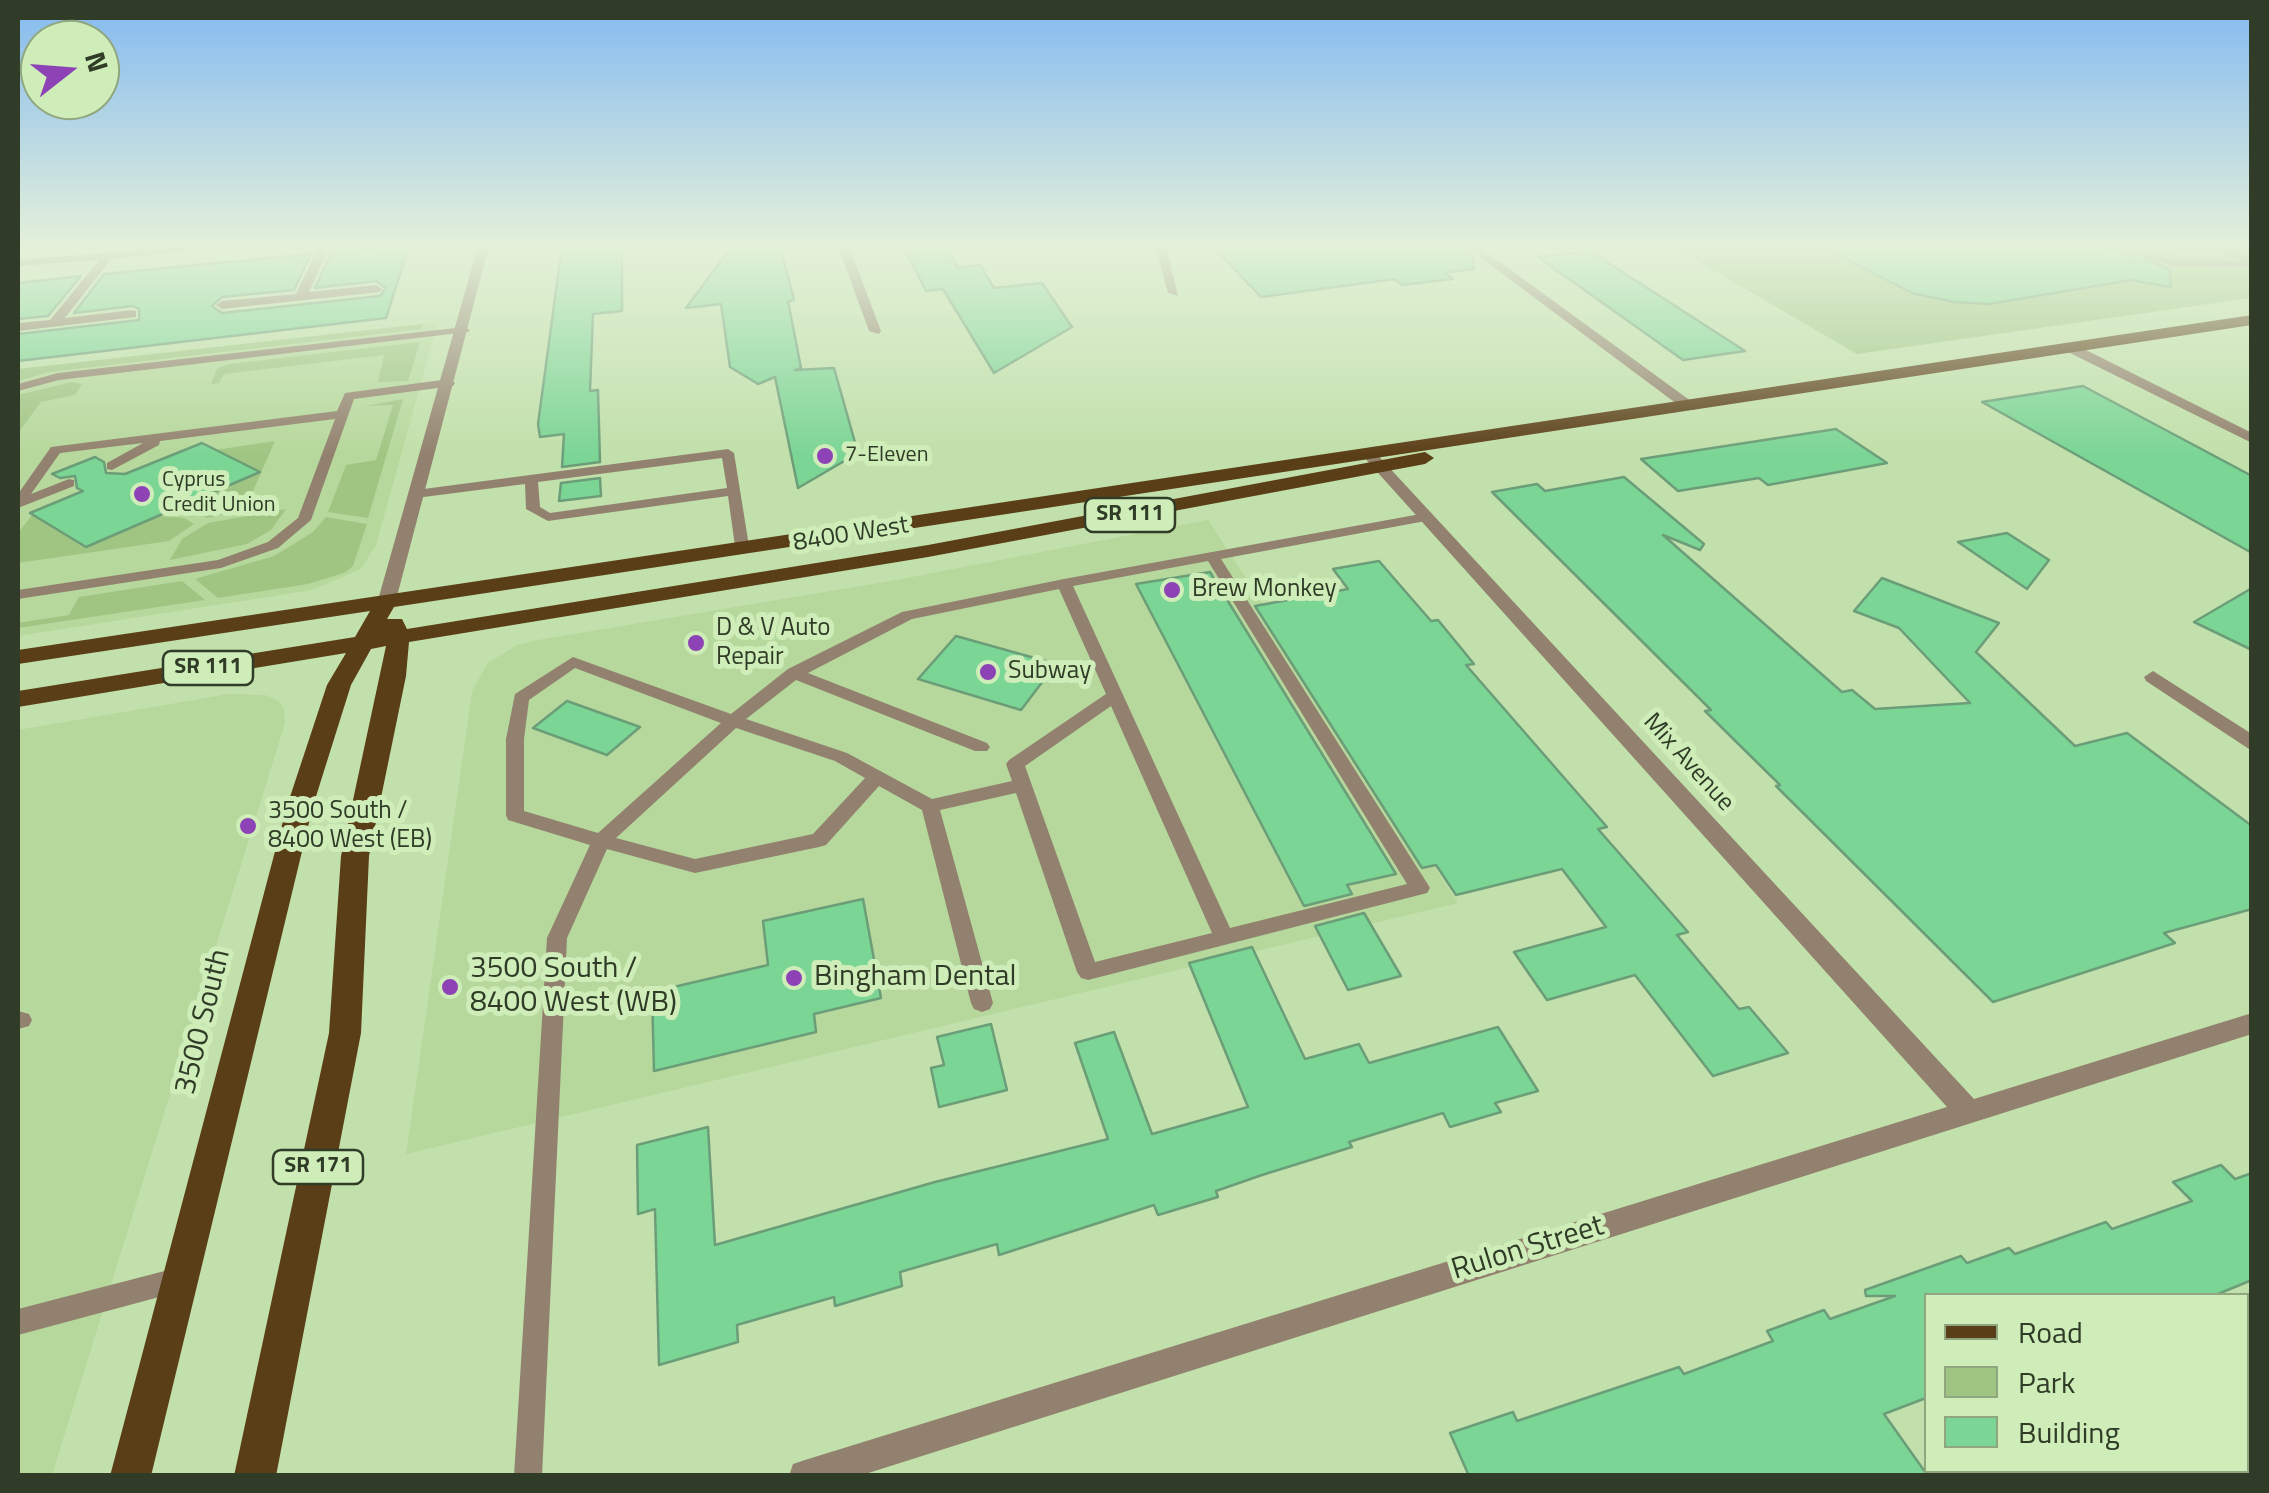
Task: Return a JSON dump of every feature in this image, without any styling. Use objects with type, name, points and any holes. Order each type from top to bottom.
[{"type":"main road","name":"8400 West","points":[[18,657],[742,546],[1374,459],[2252,320]]},
{"type":"main road","name":"8400 West","points":[[18,700],[1074,526],[1374,459]]},
{"type":"main road","name":"SR 171","points":[[255,1476],[346,1033],[354,856],[398,638],[386,600]]},
{"type":"main road","name":"3500 South","points":[[130,1476],[300,806],[339,685],[358,644],[386,600]]},
{"type":"street","points":[[55,322],[60,316]]},
{"type":"street","points":[[18,327],[116,316]]},
{"type":"street","name":"3500 South","points":[[386,600],[467,316]]},
{"type":"street","points":[[869,316],[875,331]]},
{"type":"street","points":[[1565,316],[1690,407]]},
{"type":"street","points":[[2071,348],[2252,439]]},
{"type":"street","name":"Mix Avenue","points":[[1374,459],[1969,1112]]},
{"type":"street","points":[[2152,677],[2252,744]]},
{"type":"street","name":"Rulon Street","points":[[805,1476],[2252,1023]]},
{"type":"lane","points":[[18,388],[58,378],[464,330]]},
{"type":"lane","points":[[18,596],[222,564],[273,545],[304,520],[348,396],[449,383]]},
{"type":"lane","points":[[18,504],[56,450],[342,414]]},
{"type":"lane","points":[[112,466],[163,437]]},
{"type":"lane","points":[[416,494],[531,478],[636,484],[670,479],[728,453],[742,546]]},
{"type":"lane","points":[[531,478],[533,508],[548,516],[598,513],[636,484],[670,479],[734,491]]},
{"type":"lane","points":[[598,513],[599,482]]},
{"type":"lane","points":[[18,504],[69,483]]},
{"type":"lane","points":[[528,1476],[557,938],[600,841],[733,721],[794,673],[907,615],[1426,518]]},
{"type":"lane","points":[[1114,696],[1015,764],[1088,972],[1420,888],[1212,556]]},
{"type":"lane","points":[[1064,583],[1224,938]]},
{"type":"lane","points":[[876,776],[819,840],[695,866],[515,815],[515,738],[521,698],[573,662],[841,757],[876,776],[930,806],[1022,785]]},
{"type":"lane","points":[[794,673],[981,747]]},
{"type":"lane","points":[[930,806],[982,1003]]},
{"type":"lane","points":[[18,1322],[181,1280]]},
{"type":"shaded area","points":[[438,322],[376,545],[361,569],[312,590],[18,636],[18,369]]},
{"type":"shaded area","points":[[1208,520],[1458,903],[406,1154],[472,691],[488,663],[517,645],[538,640],[891,581]]},
{"type":"shaded area","points":[[229,694],[265,695],[277,700],[284,708],[285,723],[52,1475],[18,1476],[18,730]]},
{"type":"green space","points":[[1791,316],[2127,316],[1857,354]]},
{"type":"green space","points":[[423,324],[422,329],[49,372],[18,381],[18,369]]},
{"type":"green space","points":[[420,342],[408,381],[378,382],[384,355],[224,374],[219,383],[211,384],[217,369],[229,364]]},
{"type":"green space","points":[[72,382],[82,384],[75,395],[41,402],[18,433],[18,395]]},
{"type":"green space","points":[[403,399],[368,518],[328,512],[346,465],[376,460],[393,405],[366,406]]},
{"type":"green space","points":[[275,441],[245,509],[207,518],[198,512],[194,505],[202,502],[198,499],[259,472],[215,450]]},
{"type":"green space","points":[[286,509],[271,530],[247,544],[170,560],[182,539],[208,523]]},
{"type":"green space","points":[[32,515],[86,547],[157,516],[184,518],[194,524],[169,541],[18,563],[18,533]]},
{"type":"green space","points":[[326,517],[367,524],[353,566],[344,573],[308,584],[218,598],[195,579],[274,556],[313,532]]},
{"type":"green space","points":[[182,581],[205,600],[18,628],[18,623],[69,615],[79,597]]},
{"type":"building","points":[[139,316],[387,316],[18,361],[18,334],[139,320]]},
{"type":"building","points":[[553,316],[593,316],[590,391],[598,390],[600,462],[562,467],[564,434],[540,437],[538,424]]},
{"type":"building","points":[[723,316],[791,316],[801,368],[795,370],[834,368],[858,453],[798,488],[775,377],[758,384],[730,367]]},
{"type":"building","points":[[959,316],[1064,316],[1072,327],[994,373]]},
{"type":"building","points":[[1621,316],[1690,316],[1745,351],[1683,360]]},
{"type":"building","points":[[2083,386],[2252,476],[2252,553],[1982,402]]},
{"type":"building","points":[[1836,429],[1887,463],[1768,485],[1759,478],[1678,491],[1641,459]]},
{"type":"building","name":"Cyprus Credit Union","points":[[202,443],[260,472],[86,547],[30,513],[83,491],[77,488],[75,476],[60,478],[52,474],[95,457],[104,462],[106,473],[125,474]]},
{"type":"building","points":[[1624,477],[1704,544],[1700,550],[1663,535],[1842,692],[1852,690],[1875,709],[1970,703],[1899,628],[1854,611],[1882,578],[1999,623],[1976,652],[2075,746],[2127,733],[2252,826],[2252,909],[2164,933],[2175,943],[1993,1002],[1705,711],[1711,710],[1492,492],[1537,484],[1545,491]]},
{"type":"building","points":[[600,478],[601,496],[559,501],[561,483]]},
{"type":"building","points":[[2007,533],[2049,560],[2027,589],[1958,542]]},
{"type":"building","points":[[1379,561],[1431,621],[1438,620],[1474,664],[1466,665],[1607,827],[1598,829],[1688,932],[1677,935],[1739,1009],[1749,1007],[1788,1053],[1713,1076],[1635,975],[1547,1000],[1514,952],[1606,927],[1562,869],[1456,895],[1436,865],[1422,868],[1255,606],[1348,589],[1333,569]]},
{"type":"building","points":[[1210,572],[1396,874],[1347,885],[1352,894],[1304,906],[1136,584]]},
{"type":"building","points":[[2252,588],[2252,650],[2194,622]]},
{"type":"building","name":"Subway","points":[[956,636],[1056,664],[1021,710],[918,679]]},
{"type":"building","points":[[567,701],[640,727],[607,755],[533,728]]},
{"type":"building","name":"Bingham Dental","points":[[863,899],[881,998],[814,1014],[816,1032],[654,1071],[652,992],[768,965],[763,921]]},
{"type":"building","points":[[1364,913],[1401,976],[1348,990],[1315,926]]},
{"type":"building","points":[[1252,947],[1305,1059],[1359,1044],[1369,1063],[1498,1027],[1538,1091],[1495,1103],[1501,1112],[1450,1127],[1443,1113],[1349,1142],[1352,1147],[1216,1191],[1218,1197],[1158,1215],[1154,1205],[999,1255],[997,1244],[900,1272],[902,1286],[835,1306],[834,1297],[737,1325],[738,1342],[659,1365],[655,1209],[638,1214],[637,1145],[708,1127],[715,1245],[935,1182],[1108,1139],[1075,1043],[1114,1032],[1152,1134],[1248,1107],[1189,963]]},
{"type":"building","points":[[991,1024],[1007,1090],[939,1107],[931,1068],[944,1065],[937,1037]]},
{"type":"building","points":[[2221,1165],[2235,1179],[2252,1173],[2252,1280],[2220,1293],[1924,1293],[1924,1399],[1884,1414],[1928,1476],[1469,1476],[1450,1433],[1513,1412],[1517,1421],[1679,1367],[1684,1374],[1773,1341],[1767,1331],[1824,1310],[1830,1319],[1895,1296],[1866,1296],[1865,1290],[1961,1256],[1967,1263],[2009,1248],[2015,1254],[2106,1222],[2112,1229],[2192,1201],[2173,1182]]},
{"type":"place","name":"7-Eleven","points":[[825,456]]},
{"type":"place","name":"Cyprus Credit Union","points":[[142,494]]},
{"type":"place","name":"Brew Monkey","points":[[1172,590]]},
{"type":"place","name":"D & V Auto Repair","points":[[696,643]]},
{"type":"place","name":"Subway","points":[[988,672]]},
{"type":"place","name":"3500 South / 8400 West (EB)","points":[[248,826]]},
{"type":"place","name":"Bingham Dental","points":[[794,978]]},
{"type":"place","name":"3500 South / 8400 West (WB)","points":[[450,987]]}]
